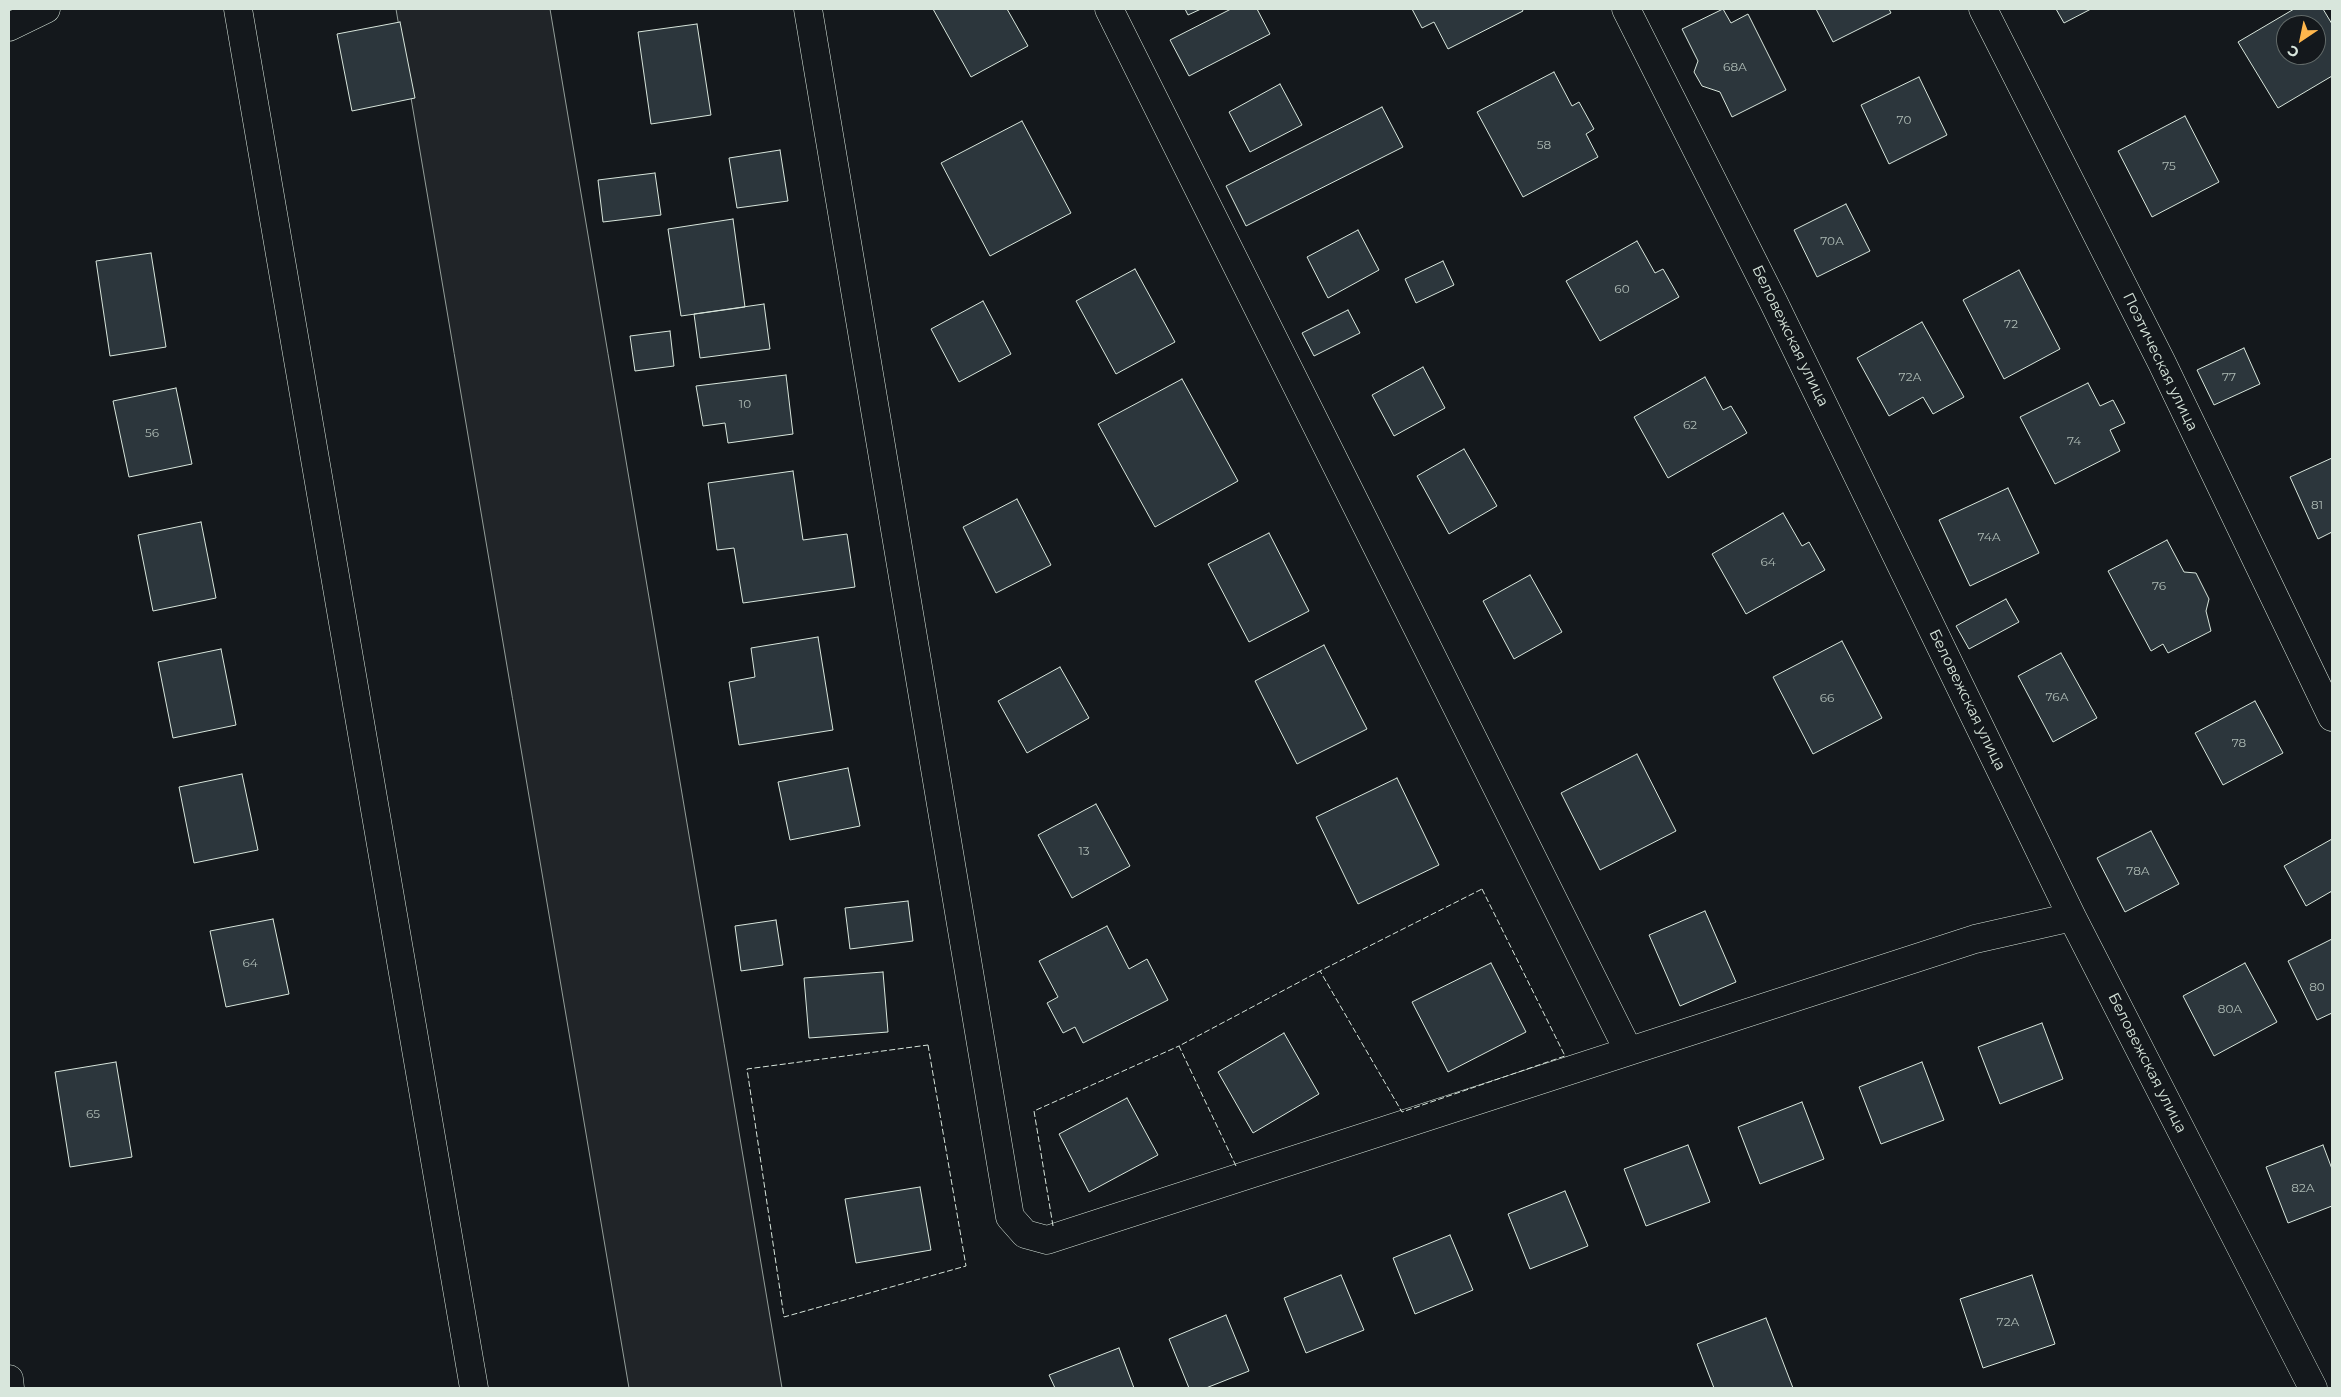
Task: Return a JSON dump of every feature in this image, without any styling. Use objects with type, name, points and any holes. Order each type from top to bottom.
[{"type":"street","points":[[9,27],[46,9]]},
{"type":"street","points":[[238,9],[474,1388]]},
{"type":"street","points":[[808,9],[1010,1217],[1025,1234],[1047,1240],[1975,938],[2072,917]]},
{"type":"street","points":[[1109,9],[1628,1050]]},
{"type":"street","name":"Беловежская улица","points":[[1626,9],[1773,301],[2072,917],[2313,1388]]},
{"type":"street","name":"Поэтическая улица","points":[[1984,9],[2166,372],[2332,717]]},
{"type":"street","points":[[9,1379],[10,1388]]},
{"type":"shaded area","points":[[396,9],[550,9],[782,1388],[629,1388]]},
{"type":"building","points":[[933,9],[1007,9],[1028,46],[971,77]]},
{"type":"building","points":[[1185,9],[1201,9],[1188,15]]},
{"type":"building","points":[[1231,9],[1257,9],[1270,34],[1189,76],[1170,40]]},
{"type":"building","points":[[1412,9],[1522,9],[1523,11],[1448,49],[1434,22],[1422,28]]},
{"type":"building","points":[[1723,9],[1731,23],[1748,14],[1786,90],[1732,117],[1720,92],[1702,86],[1694,72],[1698,61],[1682,29]]},
{"type":"building","points":[[1816,9],[1889,9],[1891,13],[1833,42]]},
{"type":"building","points":[[2056,9],[2091,9],[2064,23]]},
{"type":"building","points":[[2294,9],[2323,9],[2332,24],[2332,76],[2278,108],[2238,42],[2276,20],[2276,65],[2326,65],[2326,15],[2284,15]]},
{"type":"building","points":[[400,22],[415,98],[352,111],[337,34]]},
{"type":"building","points":[[697,24],[711,115],[651,124],[638,32]]},
{"type":"building","points":[[1554,72],[1572,106],[1579,102],[1594,129],[1586,134],[1598,157],[1523,197],[1477,112]]},
{"type":"building","points":[[1919,77],[1947,135],[1889,164],[1861,105]]},
{"type":"building","points":[[1280,84],[1302,125],[1250,152],[1229,112]]},
{"type":"building","points":[[1382,107],[1403,147],[1246,226],[1226,186]]},
{"type":"building","points":[[2185,116],[2219,182],[2152,217],[2118,151]]},
{"type":"building","points":[[1022,121],[1071,213],[990,256],[941,163]]},
{"type":"building","points":[[780,150],[788,201],[737,208],[729,158]]},
{"type":"building","points":[[655,173],[661,215],[603,222],[598,180]]},
{"type":"building","points":[[1846,204],[1870,251],[1817,277],[1794,230]]},
{"type":"building","points":[[733,219],[745,307],[681,316],[668,229]]},
{"type":"building","points":[[1358,230],[1379,270],[1328,298],[1307,257]]},
{"type":"building","points":[[1637,241],[1655,273],[1663,269],[1679,297],[1600,341],[1566,281]]},
{"type":"building","points":[[151,253],[166,347],[110,356],[96,261]]},
{"type":"building","points":[[1443,261],[1454,285],[1416,303],[1405,279]]},
{"type":"building","points":[[1135,269],[1175,342],[1116,374],[1076,301]]},
{"type":"building","points":[[2019,270],[2060,349],[2004,379],[1963,300]]},
{"type":"building","points":[[983,301],[1011,354],[959,382],[931,329]]},
{"type":"building","points":[[764,304],[770,349],[700,358],[694,314]]},
{"type":"building","points":[[1348,310],[1360,333],[1314,356],[1302,333]]},
{"type":"building","points":[[1922,322],[1964,397],[1933,414],[1923,397],[1889,416],[1857,358]]},
{"type":"building","points":[[670,331],[674,366],[635,371],[630,336]]},
{"type":"building","points":[[2244,348],[2260,384],[2214,405],[2197,370]]},
{"type":"building","points":[[1423,367],[1445,408],[1394,436],[1372,395]]},
{"type":"building","points":[[786,375],[793,434],[728,443],[725,423],[703,426],[696,386]]},
{"type":"building","points":[[1705,377],[1723,410],[1731,406],[1747,433],[1668,478],[1634,417]]},
{"type":"building","points":[[1182,379],[1238,481],[1155,527],[1098,424]]},
{"type":"building","points":[[2088,383],[2100,406],[2113,400],[2125,423],[2110,430],[2120,451],[2055,484],[2020,417]]},
{"type":"building","points":[[176,388],[192,464],[129,477],[113,401]]},
{"type":"building","points":[[1464,449],[1497,506],[1449,534],[1417,476]]},
{"type":"building","points":[[2332,458],[2332,532],[2318,539],[2290,477]]},
{"type":"building","points":[[793,471],[803,540],[847,534],[855,587],[743,603],[734,548],[717,550],[708,483]]},
{"type":"building","points":[[2008,488],[2039,553],[1970,586],[1939,520]]},
{"type":"building","points":[[1017,499],[1051,565],[996,593],[963,527]]},
{"type":"building","points":[[1783,513],[1802,546],[1809,542],[1825,570],[1746,614],[1712,554]]},
{"type":"building","points":[[201,522],[216,598],[153,611],[138,535]]},
{"type":"building","points":[[1269,533],[1309,611],[1249,642],[1208,564]]},
{"type":"building","points":[[2167,540],[2184,572],[2196,573],[2209,599],[2206,611],[2211,631],[2168,653],[2163,644],[2151,651],[2108,571]]},
{"type":"building","points":[[1530,575],[1562,632],[1514,659],[1483,601]]},
{"type":"building","points":[[2006,599],[2019,622],[1969,649],[1956,626]]},
{"type":"building","points":[[818,637],[833,730],[739,745],[729,682],[755,677],[751,648]]},
{"type":"building","points":[[1842,641],[1882,718],[1813,754],[1773,677]]},
{"type":"building","points":[[1324,645],[1367,729],[1297,764],[1255,681]]},
{"type":"building","points":[[221,649],[236,725],[173,738],[158,662]]},
{"type":"building","points":[[2061,653],[2097,718],[2053,742],[2018,676]]},
{"type":"building","points":[[1060,667],[1089,718],[1027,753],[998,701]]},
{"type":"building","points":[[2255,701],[2283,753],[2223,785],[2195,733]]},
{"type":"building","points":[[1637,754],[1676,831],[1600,870],[1561,793]]},
{"type":"building","points":[[848,768],[860,826],[790,840],[778,782]]},
{"type":"building","points":[[242,774],[258,850],[194,863],[179,787]]},
{"type":"building","points":[[1397,778],[1439,865],[1358,904],[1316,817]]},
{"type":"building","points":[[1096,804],[1130,866],[1072,898],[1038,835]]},
{"type":"building","points":[[2151,831],[2179,884],[2125,912],[2097,858]]},
{"type":"building","points":[[2332,839],[2332,891],[2306,906],[2284,866]]},
{"type":"building","points":[[908,901],[913,941],[850,949],[845,908]]},
{"type":"building","points":[[1705,911],[1736,982],[1680,1006],[1649,935]]},
{"type":"building","points":[[273,919],[289,994],[226,1007],[210,931]]},
{"type":"building","points":[[776,920],[783,965],[741,971],[735,926]]},
{"type":"building","points":[[1107,926],[1129,969],[1147,959],[1168,1000],[1083,1043],[1075,1027],[1063,1033],[1047,1003],[1058,997],[1039,961]]},
{"type":"building","points":[[2332,939],[2332,1013],[2317,1020],[2288,961]]},
{"type":"building","points":[[1491,963],[1526,1032],[1448,1072],[1412,1002]]},
{"type":"building","points":[[2245,963],[2277,1022],[2214,1056],[2183,996]]},
{"type":"building","points":[[883,972],[888,1032],[809,1038],[804,978]]},
{"type":"building","points":[[2042,1023],[2063,1079],[2000,1104],[1978,1047]]},
{"type":"building","points":[[1284,1033],[1319,1094],[1253,1133],[1218,1072]]},
{"type":"building","points":[[116,1062],[132,1157],[70,1167],[55,1072]]},
{"type":"building","points":[[1922,1062],[1944,1120],[1881,1144],[1859,1087]]},
{"type":"building","points":[[1127,1098],[1158,1155],[1089,1192],[1059,1134]]},
{"type":"building","points":[[1802,1102],[1824,1159],[1760,1184],[1738,1127]]},
{"type":"building","points":[[1688,1145],[1710,1202],[1646,1226],[1624,1169]]},
{"type":"building","points":[[2323,1145],[2332,1169],[2332,1206],[2288,1223],[2266,1167]]},
{"type":"building","points":[[920,1187],[931,1250],[856,1263],[845,1199]]},
{"type":"building","points":[[1565,1191],[1588,1246],[1530,1269],[1508,1214]]},
{"type":"building","points":[[1450,1235],[1473,1290],[1415,1314],[1393,1258]]},
{"type":"building","points":[[1341,1275],[1364,1330],[1306,1353],[1284,1298]]},
{"type":"building","points":[[2032,1275],[2055,1344],[1983,1368],[1960,1299]]},
{"type":"building","points":[[1226,1315],[1249,1371],[1206,1388],[1189,1388],[1169,1339]]},
{"type":"building","points":[[1766,1318],[1793,1388],[1714,1388],[1697,1344]]},
{"type":"building","points":[[1119,1348],[1134,1388],[1055,1388],[1049,1375]]},
{"type":"fence","points":[[1482,889],[1565,1056],[1402,1112],[1320,971],[1482,889]]},
{"type":"fence","points":[[1236,1166],[1179,1046],[1320,971]]},
{"type":"fence","points":[[928,1045],[966,1266],[784,1317],[747,1069],[928,1045]]},
{"type":"fence","points":[[1053,1226],[1034,1111],[1179,1046]]}]
